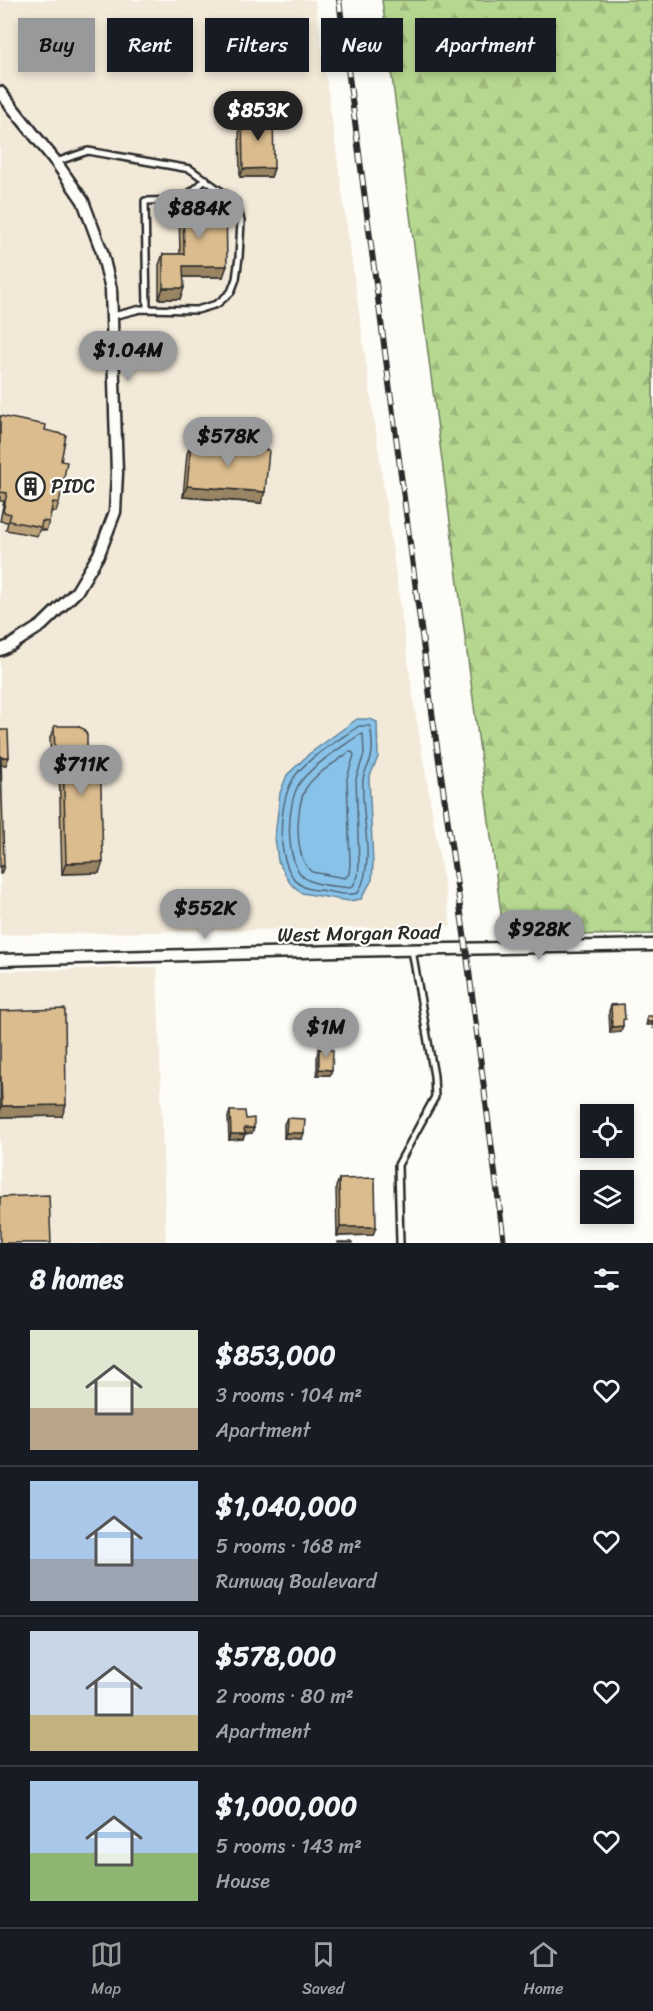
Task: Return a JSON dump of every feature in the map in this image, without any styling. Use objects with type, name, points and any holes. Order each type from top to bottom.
[{"type":"street","points":[[0,92],[56,162],[83,201],[102,252],[111,289],[117,473],[115,512],[99,554],[77,591],[42,625],[0,650]]},
{"type":"street","name":"West Morgan Road","points":[[0,960],[339,952],[412,948],[653,945]]},
{"type":"lane","points":[[56,162],[88,151],[190,169],[236,202],[241,221],[236,279],[231,292],[217,304],[197,309],[147,309],[112,316]]},
{"type":"lane","points":[[147,309],[145,201],[180,200],[194,192],[206,179]]},
{"type":"lane","points":[[400,1243],[398,1165],[435,1097],[434,1076],[412,948]]},
{"type":"shaded area","points":[[0,0],[315,0],[321,43],[321,72],[325,72],[415,710],[451,926],[0,935]]},
{"type":"shaded area","points":[[157,967],[166,1243],[0,1243],[0,971]]},
{"type":"green space","points":[[382,0],[653,0],[653,934],[504,936],[391,72],[403,72],[403,18],[384,18]]},
{"type":"water","points":[[357,719],[370,719],[377,722],[378,757],[369,778],[372,880],[361,899],[349,901],[302,893],[290,883],[278,861],[275,837],[280,793],[287,775],[309,754]]},
{"type":"building","points":[[273,116],[274,168],[243,169],[242,117]]},
{"type":"building","points":[[226,198],[227,266],[183,266],[184,288],[163,288],[163,254],[184,254],[183,199]]},
{"type":"building","name":"PIDC","points":[[0,416],[46,425],[45,430],[66,435],[61,461],[67,462],[59,503],[53,502],[49,522],[42,521],[41,527],[9,521],[11,514],[3,512],[7,493],[0,492]]},
{"type":"building","points":[[191,443],[269,450],[265,492],[187,486]]},
{"type":"building","points":[[54,726],[77,726],[84,729],[87,735],[87,753],[100,752],[103,862],[66,863],[63,753],[55,754]]},
{"type":"building","points":[[0,730],[8,730],[9,757],[1,757],[4,866],[0,866]]},
{"type":"building","points":[[624,1004],[623,1026],[612,1027],[611,1005]]},
{"type":"building","points":[[65,1009],[66,1105],[2,1106],[0,1011]]},
{"type":"building","points":[[647,1016],[653,1016],[653,1022],[647,1022]]},
{"type":"building","points":[[319,1049],[333,1050],[332,1070],[319,1069]]},
{"type":"building","points":[[230,1111],[245,1111],[246,1119],[254,1118],[254,1128],[244,1128],[245,1134],[231,1134]]},
{"type":"building","points":[[287,1118],[305,1119],[304,1133],[286,1133]]},
{"type":"building","points":[[375,1178],[376,1227],[340,1227],[339,1179]]},
{"type":"building","points":[[49,1195],[51,1243],[0,1243],[0,1197]]},
{"type":"railway","points":[[339,0],[504,1243]]},
{"type":"place","name":"PIDC","points":[[30,486]]}]
